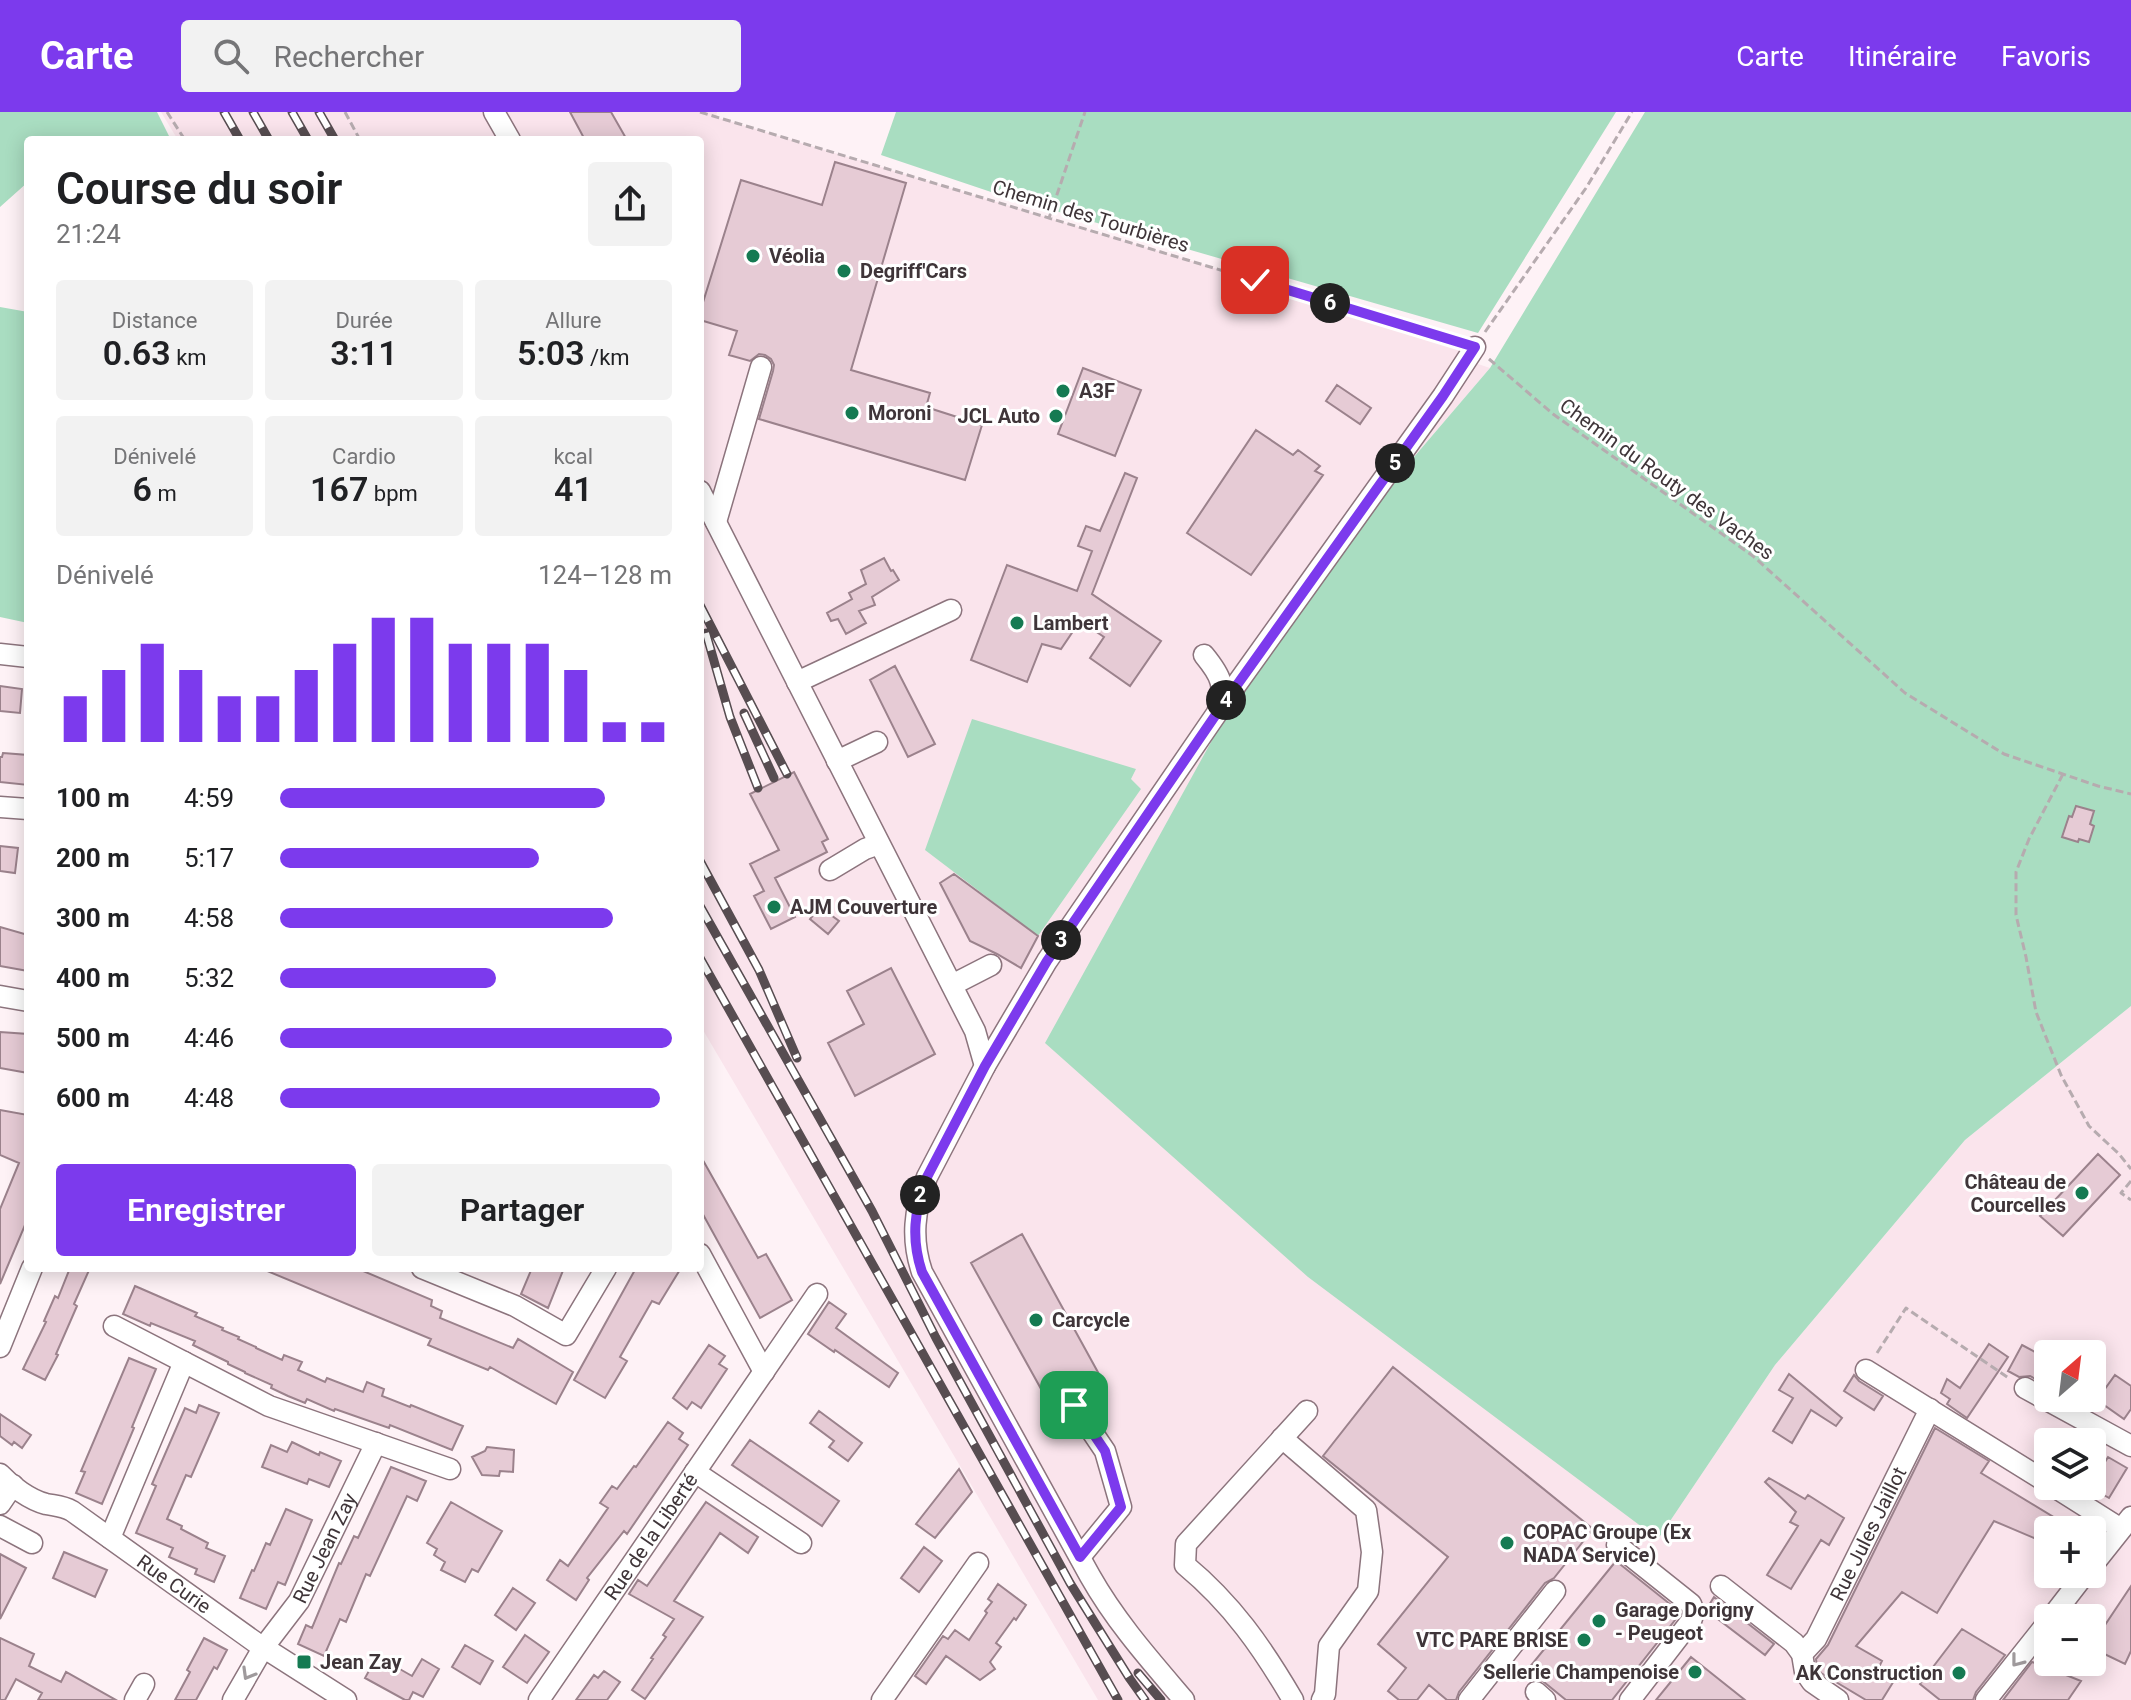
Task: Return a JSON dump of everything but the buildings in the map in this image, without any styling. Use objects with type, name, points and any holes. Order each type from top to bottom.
[{"type":"street","points":[[494,112],[508,136]]},
{"type":"street","points":[[1184,1700],[1103,1598],[922,1272],[914,1225],[920,1195],[985,1066],[1047,961],[1475,347]]},
{"type":"street","points":[[716,522],[761,367]]},
{"type":"street","points":[[704,499],[975,1031],[985,1066]]},
{"type":"street","points":[[797,682],[951,610]]},
{"type":"street","points":[[0,654],[24,657]]},
{"type":"street","points":[[1204,655],[1222,682],[1223,695],[1217,713]]},
{"type":"street","points":[[837,761],[877,742]]},
{"type":"street","points":[[0,807],[24,809]]},
{"type":"street","points":[[830,870],[879,844]]},
{"type":"street","points":[[952,985],[991,965]]},
{"type":"street","points":[[0,996],[24,1000]]},
{"type":"street","points":[[704,1261],[764,1372]]},
{"type":"street","points":[[0,1347],[30,1272]]},
{"type":"street","points":[[432,1272],[515,1306],[566,1335],[604,1272]]},
{"type":"street","name":"Rue de la Liberté","points":[[539,1700],[817,1294]]},
{"type":"street","points":[[114,1326],[269,1406],[450,1469]]},
{"type":"street","points":[[110,1538],[184,1362]]},
{"type":"street","points":[[1866,1370],[2034,1474]]},
{"type":"street","points":[[2025,1388],[2131,1446]]},
{"type":"street","points":[[1074,1405],[1105,1451],[1121,1507],[1080,1557]]},
{"type":"street","name":"Rue Jules Jaillot","points":[[1802,1654],[1816,1639],[1930,1409]]},
{"type":"street","points":[[1293,1700],[1250,1632],[1213,1588],[1185,1565],[1186,1544],[1307,1411]]},
{"type":"street","points":[[1282,1438],[1366,1510],[1372,1552],[1368,1591],[1329,1646],[1322,1700]]},
{"type":"street","name":"Rue Jean Zay","points":[[233,1700],[263,1648],[299,1601],[376,1443]]},
{"type":"street","points":[[695,1472],[801,1543]]},
{"type":"street","points":[[0,1504],[6,1480]]},
{"type":"street","name":"Rue Curie","points":[[6,1480],[42,1503],[72,1511],[263,1648],[346,1700]]},
{"type":"street","points":[[2083,1500],[2128,1522],[2106,1549]]},
{"type":"street","points":[[0,1526],[32,1543]]},
{"type":"street","points":[[1617,1545],[1691,1604],[1694,1612],[1691,1621],[1630,1700]]},
{"type":"street","points":[[882,1700],[978,1563]]},
{"type":"street","points":[[1721,1586],[1794,1643],[1802,1654],[1805,1672],[1812,1682],[1838,1700]]},
{"type":"street","points":[[2062,1604],[2074,1588]]},
{"type":"street","points":[[1469,1700],[1555,1591]]},
{"type":"street","points":[[1986,1700],[2034,1639]]},
{"type":"path","points":[[167,112],[182,136]]},
{"type":"path","points":[[345,112],[358,136]]},
{"type":"path","name":"Chemin des Tourbières","points":[[700,112],[1475,347]]},
{"type":"path","points":[[1049,218],[1085,112]]},
{"type":"path","points":[[1475,347],[1586,188],[1632,112]]},
{"type":"path","name":"Chemin du Routy des Vaches","points":[[1475,347],[1553,414],[1753,556],[1905,693],[2004,754],[2131,794]]},
{"type":"path","points":[[2063,774],[2029,839],[2016,872],[2016,915],[2036,1012],[2061,1075],[2089,1126],[2131,1169]]},
{"type":"path","points":[[2131,1181],[2121,1193],[2131,1200]]},
{"type":"path","points":[[1866,1370],[1906,1308],[2025,1388]]},
{"type":"shaded area","points":[[161,112],[717,112],[716,117],[1475,347],[1466,360],[1490,368],[1359,521],[1658,1539],[1775,1365],[1965,1140],[2131,1006],[2131,1700],[1098,1700],[704,1032],[704,136],[176,136]]},
{"type":"green space","points":[[0,112],[157,112],[169,136],[24,136],[24,186],[0,207]]},
{"type":"green space","points":[[896,112],[1616,112],[1478,333],[1000,195],[881,155]]},
{"type":"green space","points":[[1645,112],[2131,112],[2131,1006],[1965,1140],[1775,1365],[1658,1539],[1308,1277],[1045,1043],[1285,608],[1490,368]]},
{"type":"green space","points":[[0,307],[24,311],[24,622],[0,617]]},
{"type":"green space","points":[[972,719],[1136,769],[1131,779],[1141,789],[1038,936],[925,850]]},
{"type":"railway","points":[[224,112],[238,136]]},
{"type":"railway","points":[[253,112],[267,136]]},
{"type":"railway","points":[[292,112],[306,136]]},
{"type":"railway","points":[[319,112],[333,136]]},
{"type":"railway","points":[[704,613],[787,774]]},
{"type":"railway","points":[[706,633],[730,717],[758,788]]},
{"type":"railway","points":[[744,713],[774,778]]},
{"type":"railway","points":[[704,868],[759,970],[797,1058]]},
{"type":"railway","points":[[704,913],[872,1211],[936,1338],[1070,1583],[1145,1700]]},
{"type":"railway","points":[[704,965],[1118,1700]]},
{"type":"railway","points":[[1138,1673],[1161,1700]]},
{"type":"place","name":"Véolia","points":[[753,256]]},
{"type":"place","name":"Degriff'Cars","points":[[844,271]]},
{"type":"place","name":"A3F","points":[[1063,391]]},
{"type":"place","name":"Moroni","points":[[852,413]]},
{"type":"place","name":"JCL Auto","points":[[1056,416]]},
{"type":"place","name":"Lambert","points":[[1017,623]]},
{"type":"place","name":"AJM Couverture","points":[[774,907]]},
{"type":"place","name":"Château de Courcelles","points":[[2082,1193]]},
{"type":"place","name":"Carcycle","points":[[1036,1320]]},
{"type":"place","name":"COPAC Groupe (Ex NADA Service)","points":[[1507,1543]]},
{"type":"place","name":"Garage Dorigny - Peugeot","points":[[1599,1621]]},
{"type":"place","name":"VTC PARE BRISE","points":[[1584,1640]]},
{"type":"place","name":"Jean Zay","points":[[304,1662]]},
{"type":"place","name":"Sellerie Champenoise","points":[[1695,1672]]},
{"type":"place","name":"AK Construction","points":[[1959,1673]]},
{"type":"route","points":[[1074,1405],[1105,1451],[1121,1507],[1080,1557],[922,1272],[914,1241],[920,1195],[985,1066],[1047,961],[1475,347],[1255,280]]}]
